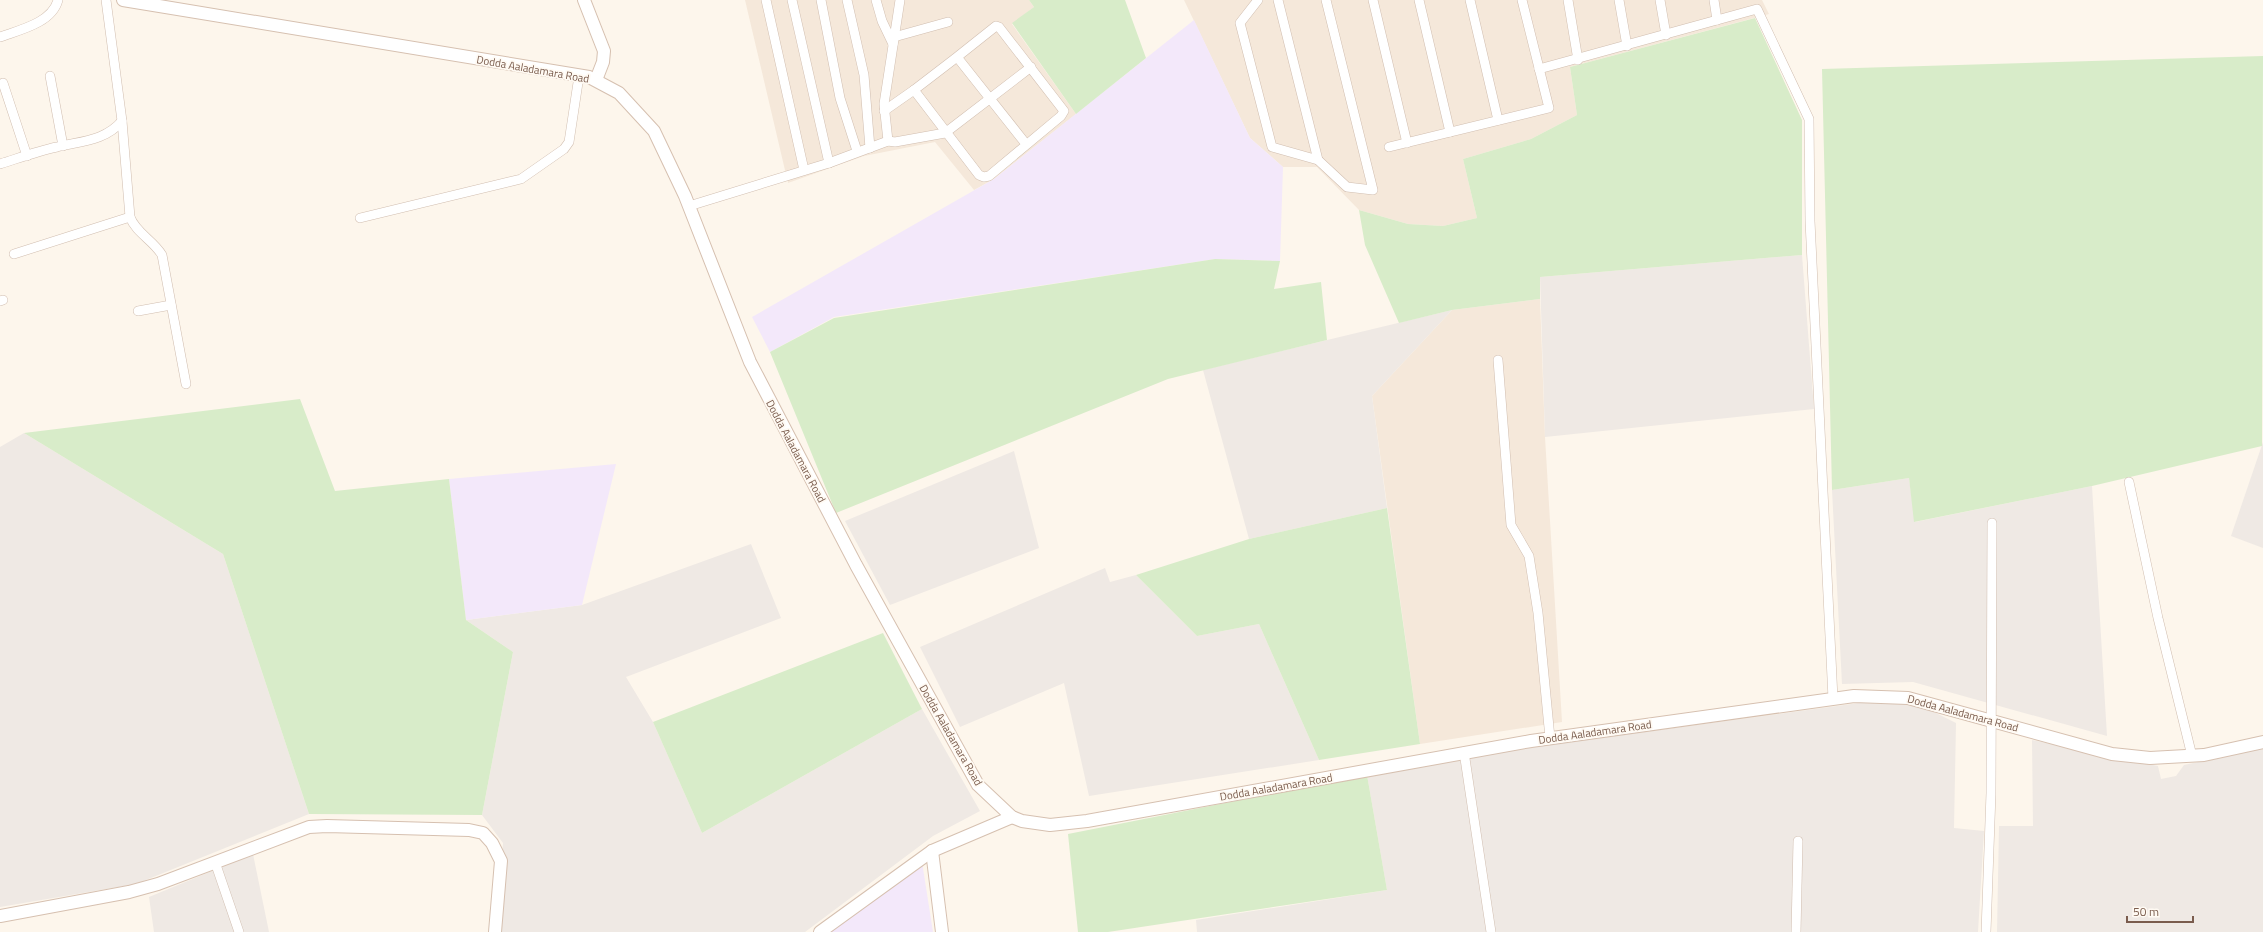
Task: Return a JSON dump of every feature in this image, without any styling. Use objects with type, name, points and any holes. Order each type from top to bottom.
[{"type":"main road","name":"Dodda Aaladamara Road","points":[[123,0],[579,76],[596,80],[619,92],[654,131],[689,206],[750,362],[795,451],[978,785],[1012,817],[1022,822],[1050,825],[1087,821],[1464,752],[1550,738],[1854,696],[1908,698],[2112,754],[2150,758],[2192,756],[2215,753],[2263,742]]},
{"type":"main road","points":[[584,0],[604,51],[604,62],[596,80]]},
{"type":"main road","points":[[820,932],[898,874],[932,851],[1012,817]]},
{"type":"main road","points":[[0,916],[130,892],[158,884],[310,827],[469,830],[483,833],[492,844],[501,861],[495,932]]},
{"type":"main road","points":[[932,851],[942,932]]},
{"type":"street","points":[[0,37],[43,19],[51,13],[58,0]]},
{"type":"street","points":[[106,0],[122,121],[130,217],[133,226],[157,248],[162,255],[186,384]]},
{"type":"street","points":[[766,0],[804,170]]},
{"type":"street","points":[[792,0],[829,163]]},
{"type":"street","points":[[821,0],[840,98],[857,151]]},
{"type":"street","points":[[847,0],[864,75],[870,148]]},
{"type":"street","points":[[876,0],[882,21],[894,41]]},
{"type":"street","points":[[888,140],[884,111],[900,0]]},
{"type":"street","points":[[1258,0],[1240,23],[1272,147],[1318,160],[1348,187],[1373,190],[1326,0]]},
{"type":"street","points":[[1278,0],[1318,160]]},
{"type":"street","points":[[1373,0],[1407,143]]},
{"type":"street","points":[[1419,0],[1450,132]]},
{"type":"street","points":[[1470,0],[1498,120]]},
{"type":"street","points":[[1389,147],[1549,108],[1522,0]]},
{"type":"street","points":[[1568,0],[1578,60]]},
{"type":"street","points":[[1619,0],[1627,46]]},
{"type":"street","points":[[1660,0],[1666,35]]},
{"type":"street","points":[[1714,0],[1717,20]]},
{"type":"street","points":[[1539,69],[1578,60],[1757,9],[1809,119],[1810,221],[1833,699]]},
{"type":"street","points":[[894,41],[948,22]]},
{"type":"street","points":[[884,111],[914,90],[996,26],[1000,27],[1064,111],[1061,116],[989,176],[984,178],[914,90]]},
{"type":"street","points":[[957,57],[1026,144]]},
{"type":"street","points":[[689,206],[829,163],[888,140],[895,142],[942,135],[991,100],[1031,67]]},
{"type":"street","points":[[50,76],[63,146]]},
{"type":"street","points":[[360,218],[525,177],[564,149],[569,142],[579,76]]},
{"type":"street","points":[[3,83],[27,156]]},
{"type":"street","points":[[0,164],[63,146],[94,140],[114,131],[122,121]]},
{"type":"street","points":[[14,254],[130,217]]},
{"type":"street","points":[[138,311],[171,306]]},
{"type":"street","points":[[1498,360],[1510,525],[1530,556],[1538,613],[1550,738]]},
{"type":"street","points":[[2129,482],[2158,618],[2192,756]]},
{"type":"street","points":[[1986,932],[1991,793],[1989,720],[1992,523]]},
{"type":"street","points":[[1464,752],[1491,932]]},
{"type":"street","points":[[1796,932],[1798,841]]},
{"type":"street","points":[[215,862],[239,932]]},
{"type":"shaded area","points":[[745,0],[1029,0],[1034,7],[1012,24],[1076,114],[994,179],[974,190],[935,142],[864,156],[788,183]]},
{"type":"shaded area","points":[[1184,0],[1762,0],[1769,14],[1570,67],[1577,115],[1531,139],[1463,159],[1477,218],[1443,226],[1408,224],[1359,210],[1317,167],[1283,167],[1250,138]]},
{"type":"shaded area","points":[[1194,20],[1250,138],[1283,167],[1280,261],[1215,259],[834,317],[770,352],[752,317],[994,179]]},
{"type":"shaded area","points":[[1802,255],[1814,409],[1545,437],[1540,277]]},
{"type":"shaded area","points":[[1540,299],[1545,437],[1562,722],[1420,744],[1372,396],[1452,310]]},
{"type":"shaded area","points":[[1452,310],[1372,396],[1387,508],[1249,539],[1203,370]]},
{"type":"shaded area","points":[[24,433],[223,554],[309,814],[136,884],[0,907],[0,447]]},
{"type":"shaded area","points":[[2263,442],[2263,548],[2231,536]]},
{"type":"shaded area","points":[[1014,451],[1039,548],[890,605],[845,521]]},
{"type":"shaded area","points":[[616,464],[582,605],[466,620],[449,479]]},
{"type":"shaded area","points":[[1909,478],[1915,522],[2092,486],[2107,736],[1913,682],[1842,684],[1832,490]]},
{"type":"shaded area","points":[[751,544],[781,618],[626,677],[653,722],[702,833],[922,709],[980,811],[933,836],[805,932],[498,932],[503,843],[482,815],[513,652],[466,620],[582,605]]},
{"type":"shaded area","points":[[1105,568],[1110,582],[1136,575],[1197,636],[1259,624],[1319,760],[1089,796],[1064,683],[960,727],[920,647]]},
{"type":"shaded area","points":[[1859,703],[1918,704],[1956,723],[1954,828],[1984,831],[1978,932],[1197,932],[1196,920],[1387,890],[1367,775],[1519,749]]},
{"type":"shaded area","points":[[2032,740],[2158,766],[2161,779],[2176,776],[2184,765],[2263,748],[2263,932],[1997,932],[1999,826],[2033,826]]},
{"type":"shaded area","points":[[253,854],[269,932],[154,932],[149,897]]},
{"type":"shaded area","points":[[922,862],[933,932],[830,932]]},
{"type":"green space","points":[[1029,0],[1125,0],[1146,58],[1076,114],[1012,23],[1034,7]]},
{"type":"green space","points":[[1755,18],[1802,120],[1802,255],[1540,277],[1540,299],[1452,310],[1399,323],[1365,245],[1359,210],[1408,224],[1443,226],[1477,218],[1463,159],[1531,139],[1577,115],[1570,67]]},
{"type":"green space","points":[[2263,56],[2262,446],[2092,486],[1914,522],[1909,478],[1832,490],[1822,69]]},
{"type":"green space","points":[[1215,259],[1280,261],[1274,289],[1321,282],[1327,340],[1168,379],[836,513],[770,352],[834,318]]},
{"type":"green space","points":[[300,399],[335,491],[449,479],[466,620],[513,652],[482,815],[309,814],[223,554],[24,433]]},
{"type":"green space","points":[[1387,508],[1420,744],[1319,760],[1259,624],[1197,636],[1136,575],[1249,539]]},
{"type":"green space","points":[[883,633],[922,709],[702,833],[653,722]]},
{"type":"green space","points":[[1367,775],[1387,890],[1108,932],[1078,932],[1068,834]]}]
